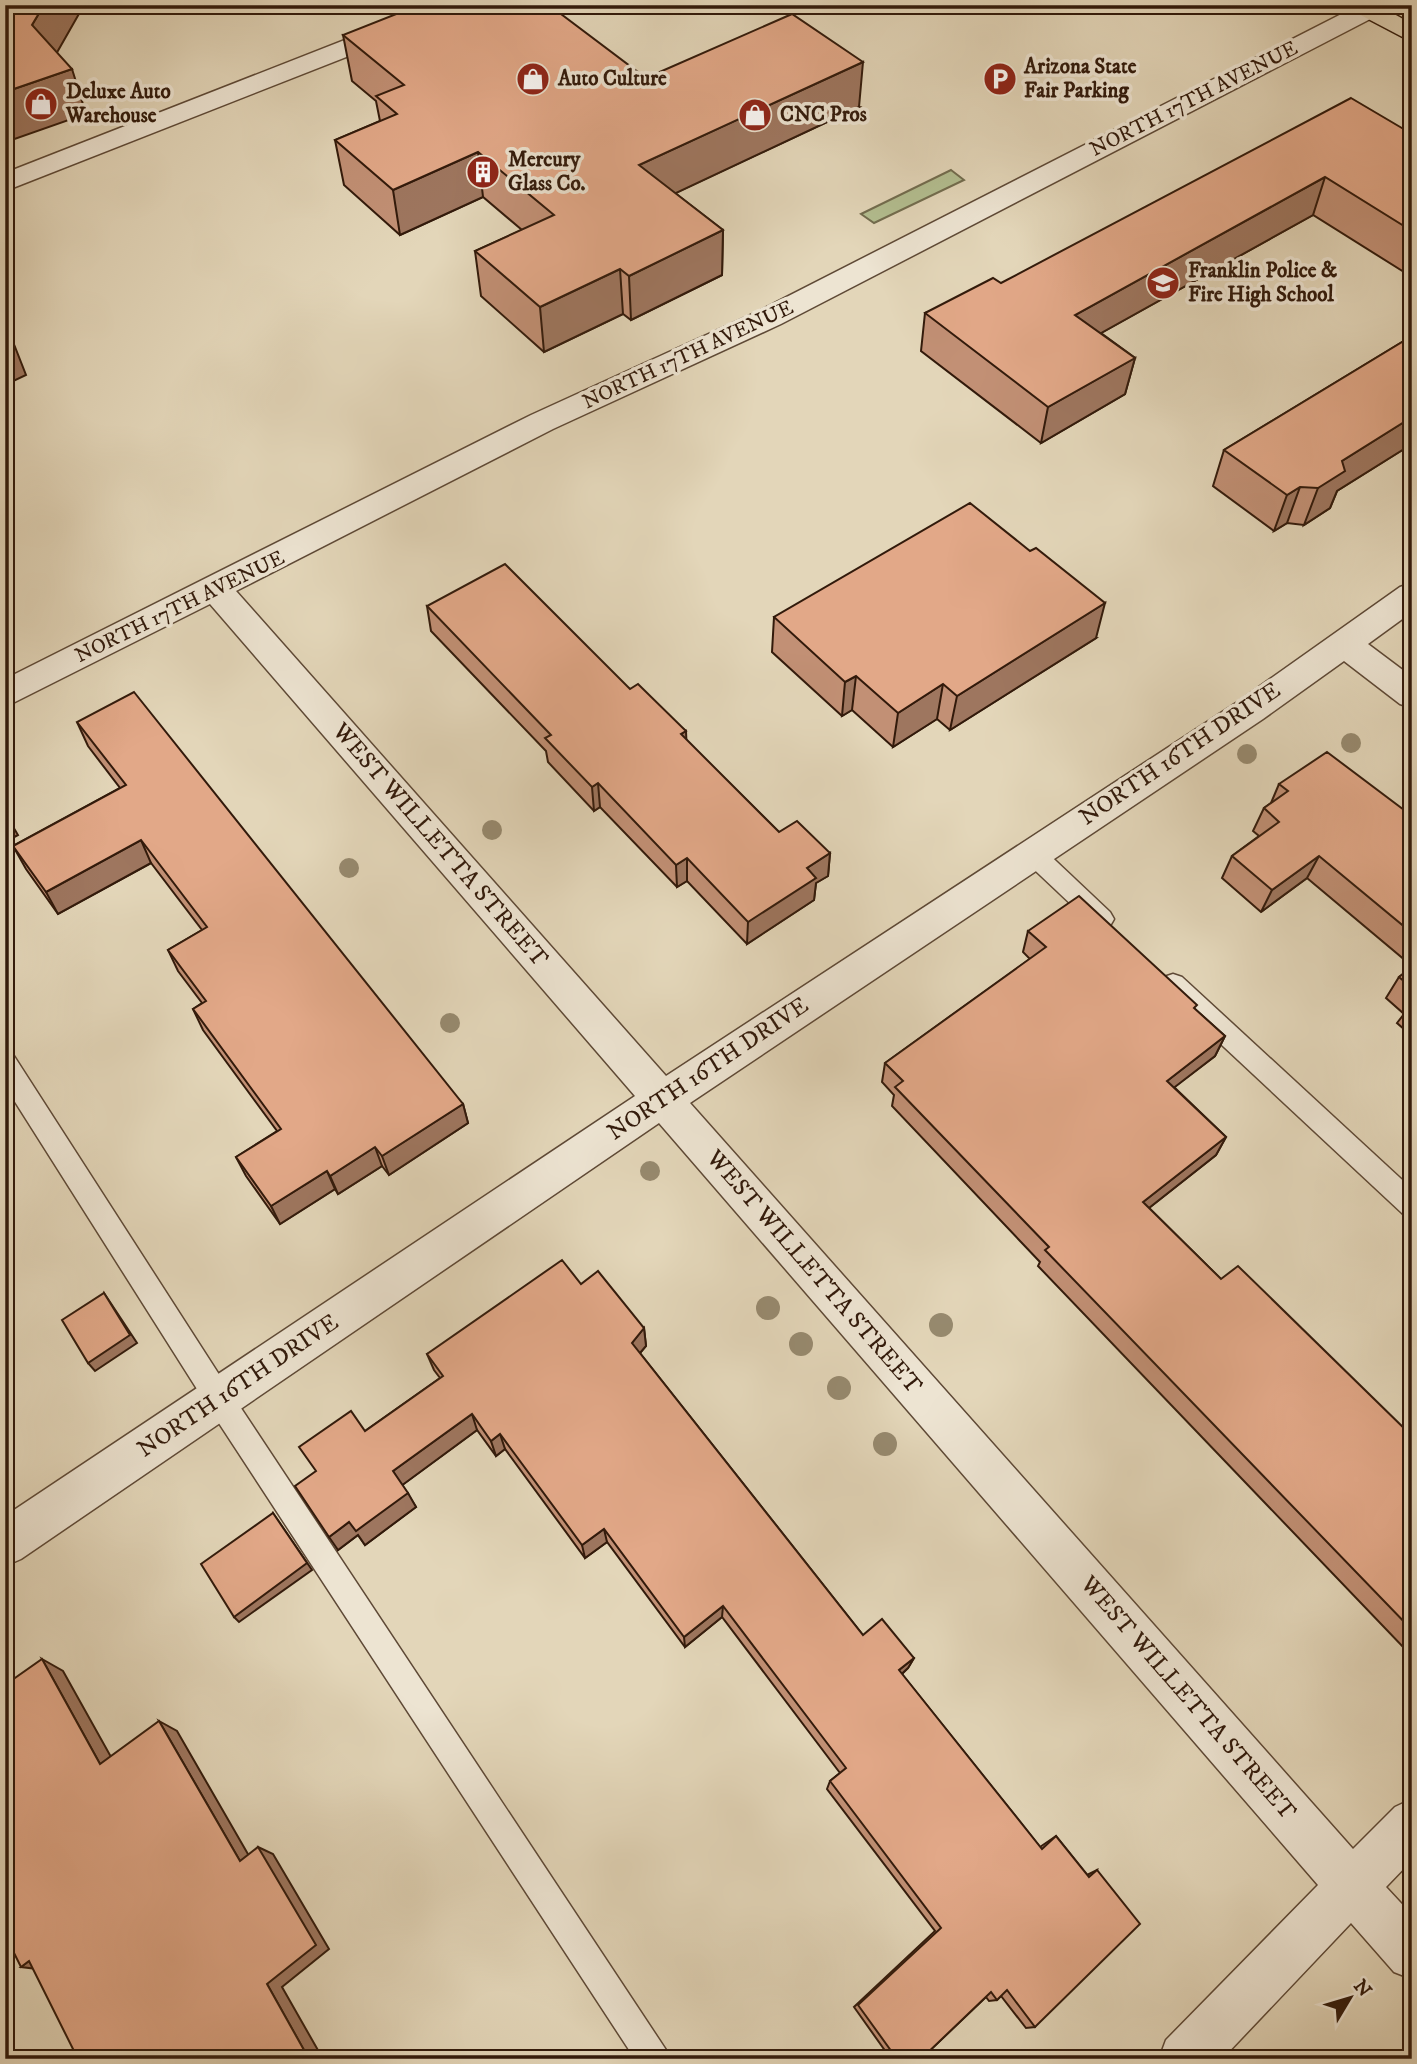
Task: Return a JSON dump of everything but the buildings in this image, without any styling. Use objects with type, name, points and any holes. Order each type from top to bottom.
[{"type":"main road","points":[[1364,8],[1412,34]]},
{"type":"street","points":[[5,183],[457,5]]},
{"type":"street","name":"NORTH 17TH AVENUE","points":[[5,694],[216,590],[542,422],[771,317],[1364,8]]},
{"type":"street","name":"WEST WILLETTA STREET","points":[[216,590],[1412,1954]]},
{"type":"street","name":"NORTH 16TH DRIVE","points":[[5,1544],[1031,852],[1251,710],[1342,642],[1412,595]]},
{"type":"street","points":[[1342,642],[1412,695]]},
{"type":"street","points":[[1185,2059],[1412,1824]]},
{"type":"lane","points":[[1031,852],[1125,940]]},
{"type":"lane","points":[[1156,968],[1412,1206]]},
{"type":"lane","points":[[5,1064],[219,1399],[655,2059]]},
{"type":"green space","points":[[951,170],[964,180],[874,223],[861,214]]},
{"type":"place","name":"Auto Culture","points":[[533,79]]},
{"type":"place","name":"Arizona State Fair Parking","points":[[1000,79]]},
{"type":"place","name":"Deluxe Auto Warehouse","points":[[41,104]]},
{"type":"place","name":"CNC Pros","points":[[755,115]]},
{"type":"place","name":"Mercury Glass Co.","points":[[483,172]]},
{"type":"place","name":"Franklin Police & Fire High School","points":[[1163,283]]}]
